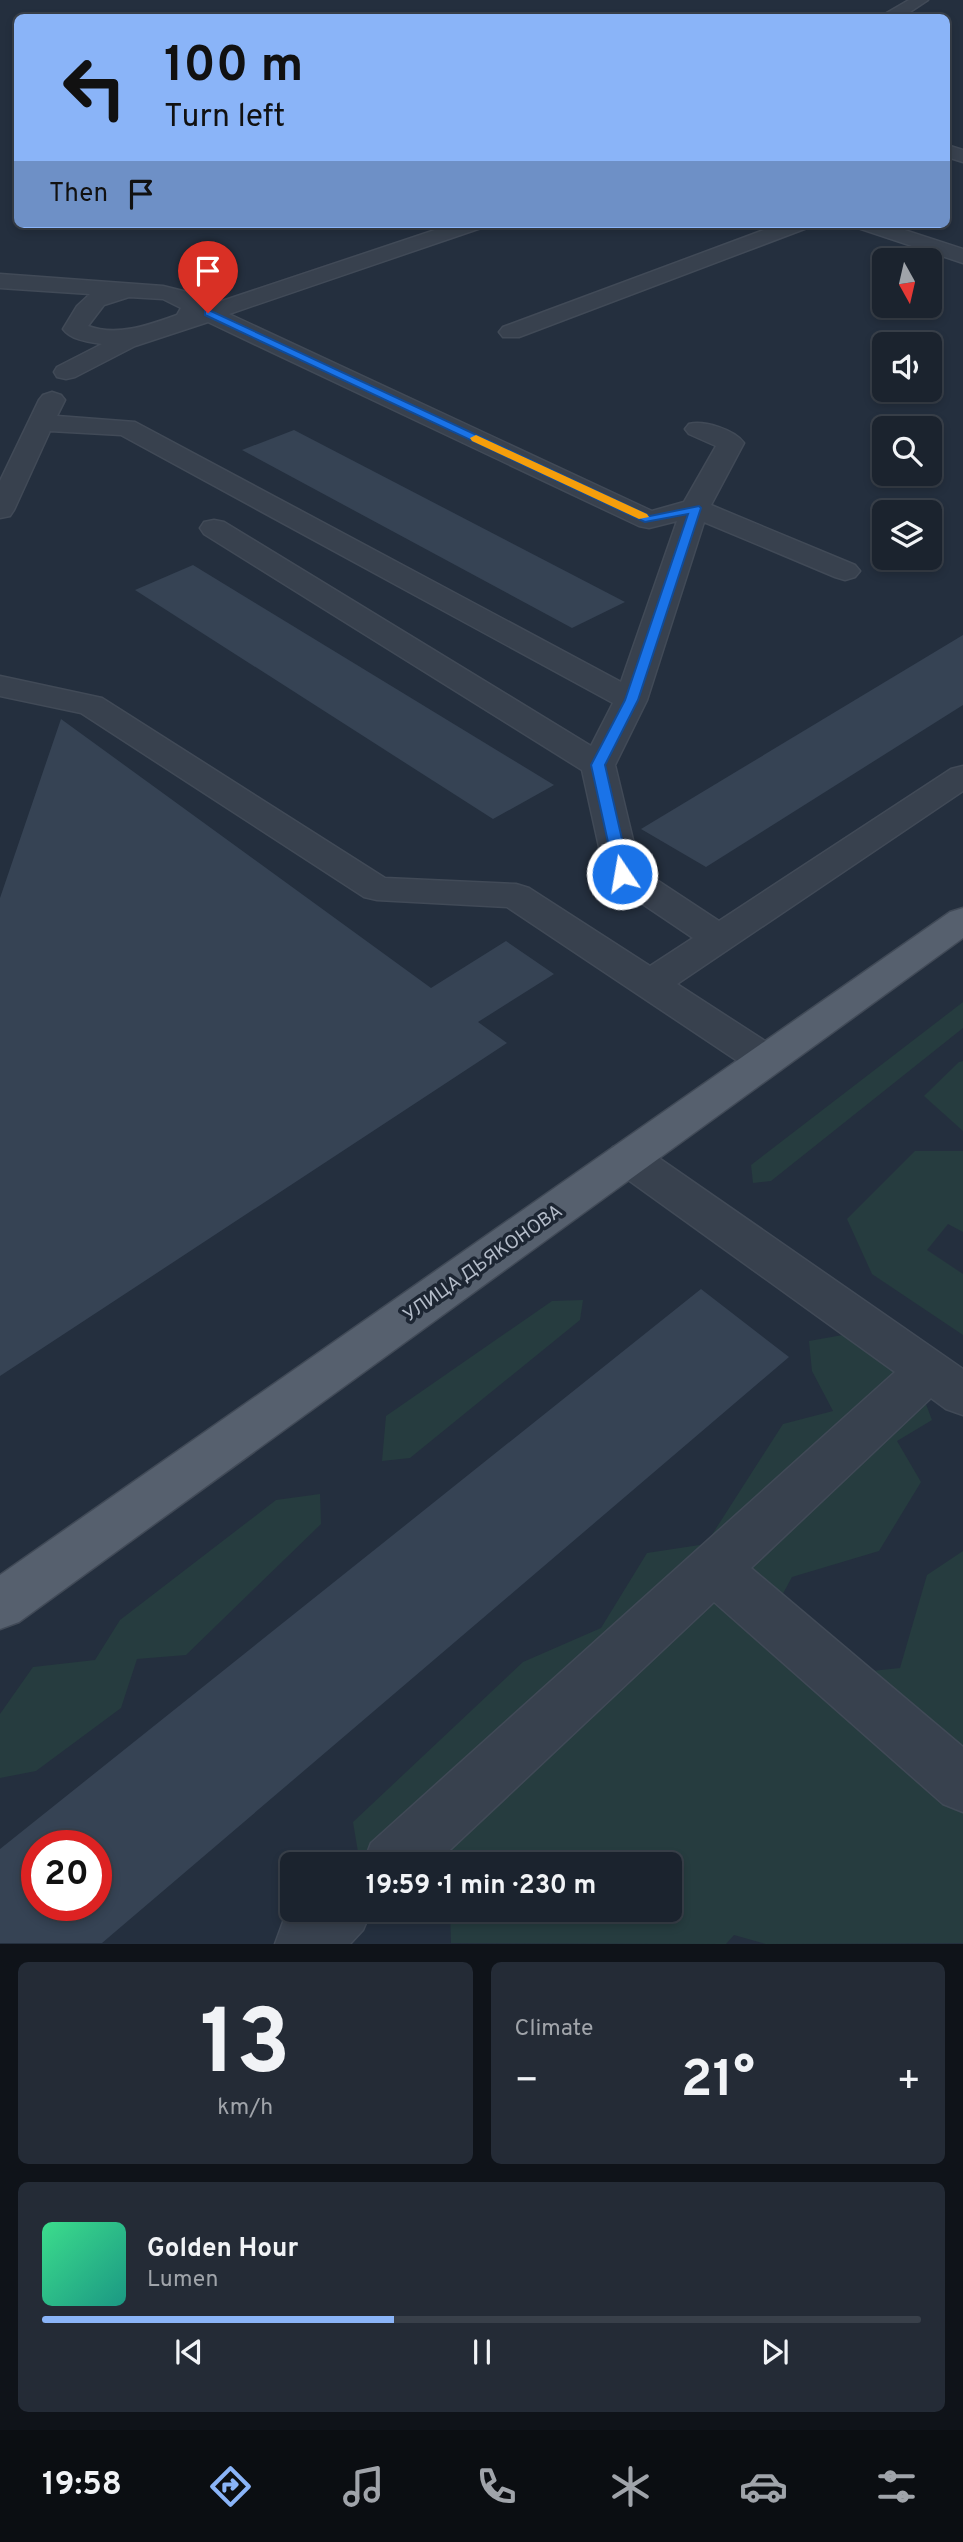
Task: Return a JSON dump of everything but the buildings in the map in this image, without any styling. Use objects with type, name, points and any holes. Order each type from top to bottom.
[{"type":"main road","name":"УЛИЦА ДЬЯКОНОВА","points":[[0,1605],[963,920]]},
{"type":"street","points":[[896,14],[920,0]]},
{"type":"street","points":[[66,372],[145,335],[462,228]]},
{"type":"street","points":[[511,332],[789,228]]},
{"type":"street","points":[[877,228],[963,256]]},
{"type":"street","points":[[0,281],[89,296],[129,290],[252,297]]},
{"type":"street","points":[[160,292],[186,299],[194,307],[197,317],[649,520],[695,508],[845,570]]},
{"type":"street","points":[[0,510],[66,372],[75,328],[89,296]]},
{"type":"street","points":[[75,328],[87,335],[145,335]]},
{"type":"street","points":[[41,423],[126,427],[631,700]]},
{"type":"street","points":[[698,429],[731,443],[695,508],[631,700],[598,765],[622,874],[719,938]]},
{"type":"street","points":[[214,528],[598,765]]},
{"type":"street","points":[[0,686],[92,705],[377,889],[516,897],[765,1060]]},
{"type":"street","points":[[650,985],[963,776]]},
{"type":"street","points":[[405,1852],[714,1569],[946,1383],[628,1158]]},
{"type":"street","points":[[714,1569],[963,1784]]},
{"type":"green space","points":[[963,1002],[963,1028],[771,1181],[753,1183],[751,1165]]},
{"type":"green space","points":[[963,1061],[963,1131],[924,1096]]},
{"type":"green space","points":[[915,1151],[963,1151],[963,1232],[948,1224],[927,1250],[963,1274],[963,1335],[872,1274],[847,1219]]},
{"type":"green space","points":[[583,1300],[580,1320],[410,1458],[382,1461],[386,1416],[552,1301]]},
{"type":"green space","points":[[854,1333],[912,1367],[932,1420],[897,1441],[921,1482],[879,1551],[792,1577],[760,1636],[815,1677],[900,1668],[927,1575],[963,1551],[963,1943],[766,1944],[734,1935],[726,1944],[451,1943],[450,1922],[682,1922],[682,1852],[358,1852],[353,1822],[523,1662],[601,1628],[647,1553],[706,1544],[783,1424],[833,1411],[812,1371],[809,1341]]},
{"type":"green space","points":[[320,1494],[321,1524],[186,1655],[137,1659],[121,1708],[36,1771],[0,1778],[0,1714],[33,1667],[95,1660],[120,1620],[276,1500]]},
{"type":"slow traffic","points":[[476,438],[643,517]]},
{"type":"route","points":[[208,313],[649,520],[695,508],[631,700],[598,765],[622,874]]}]
